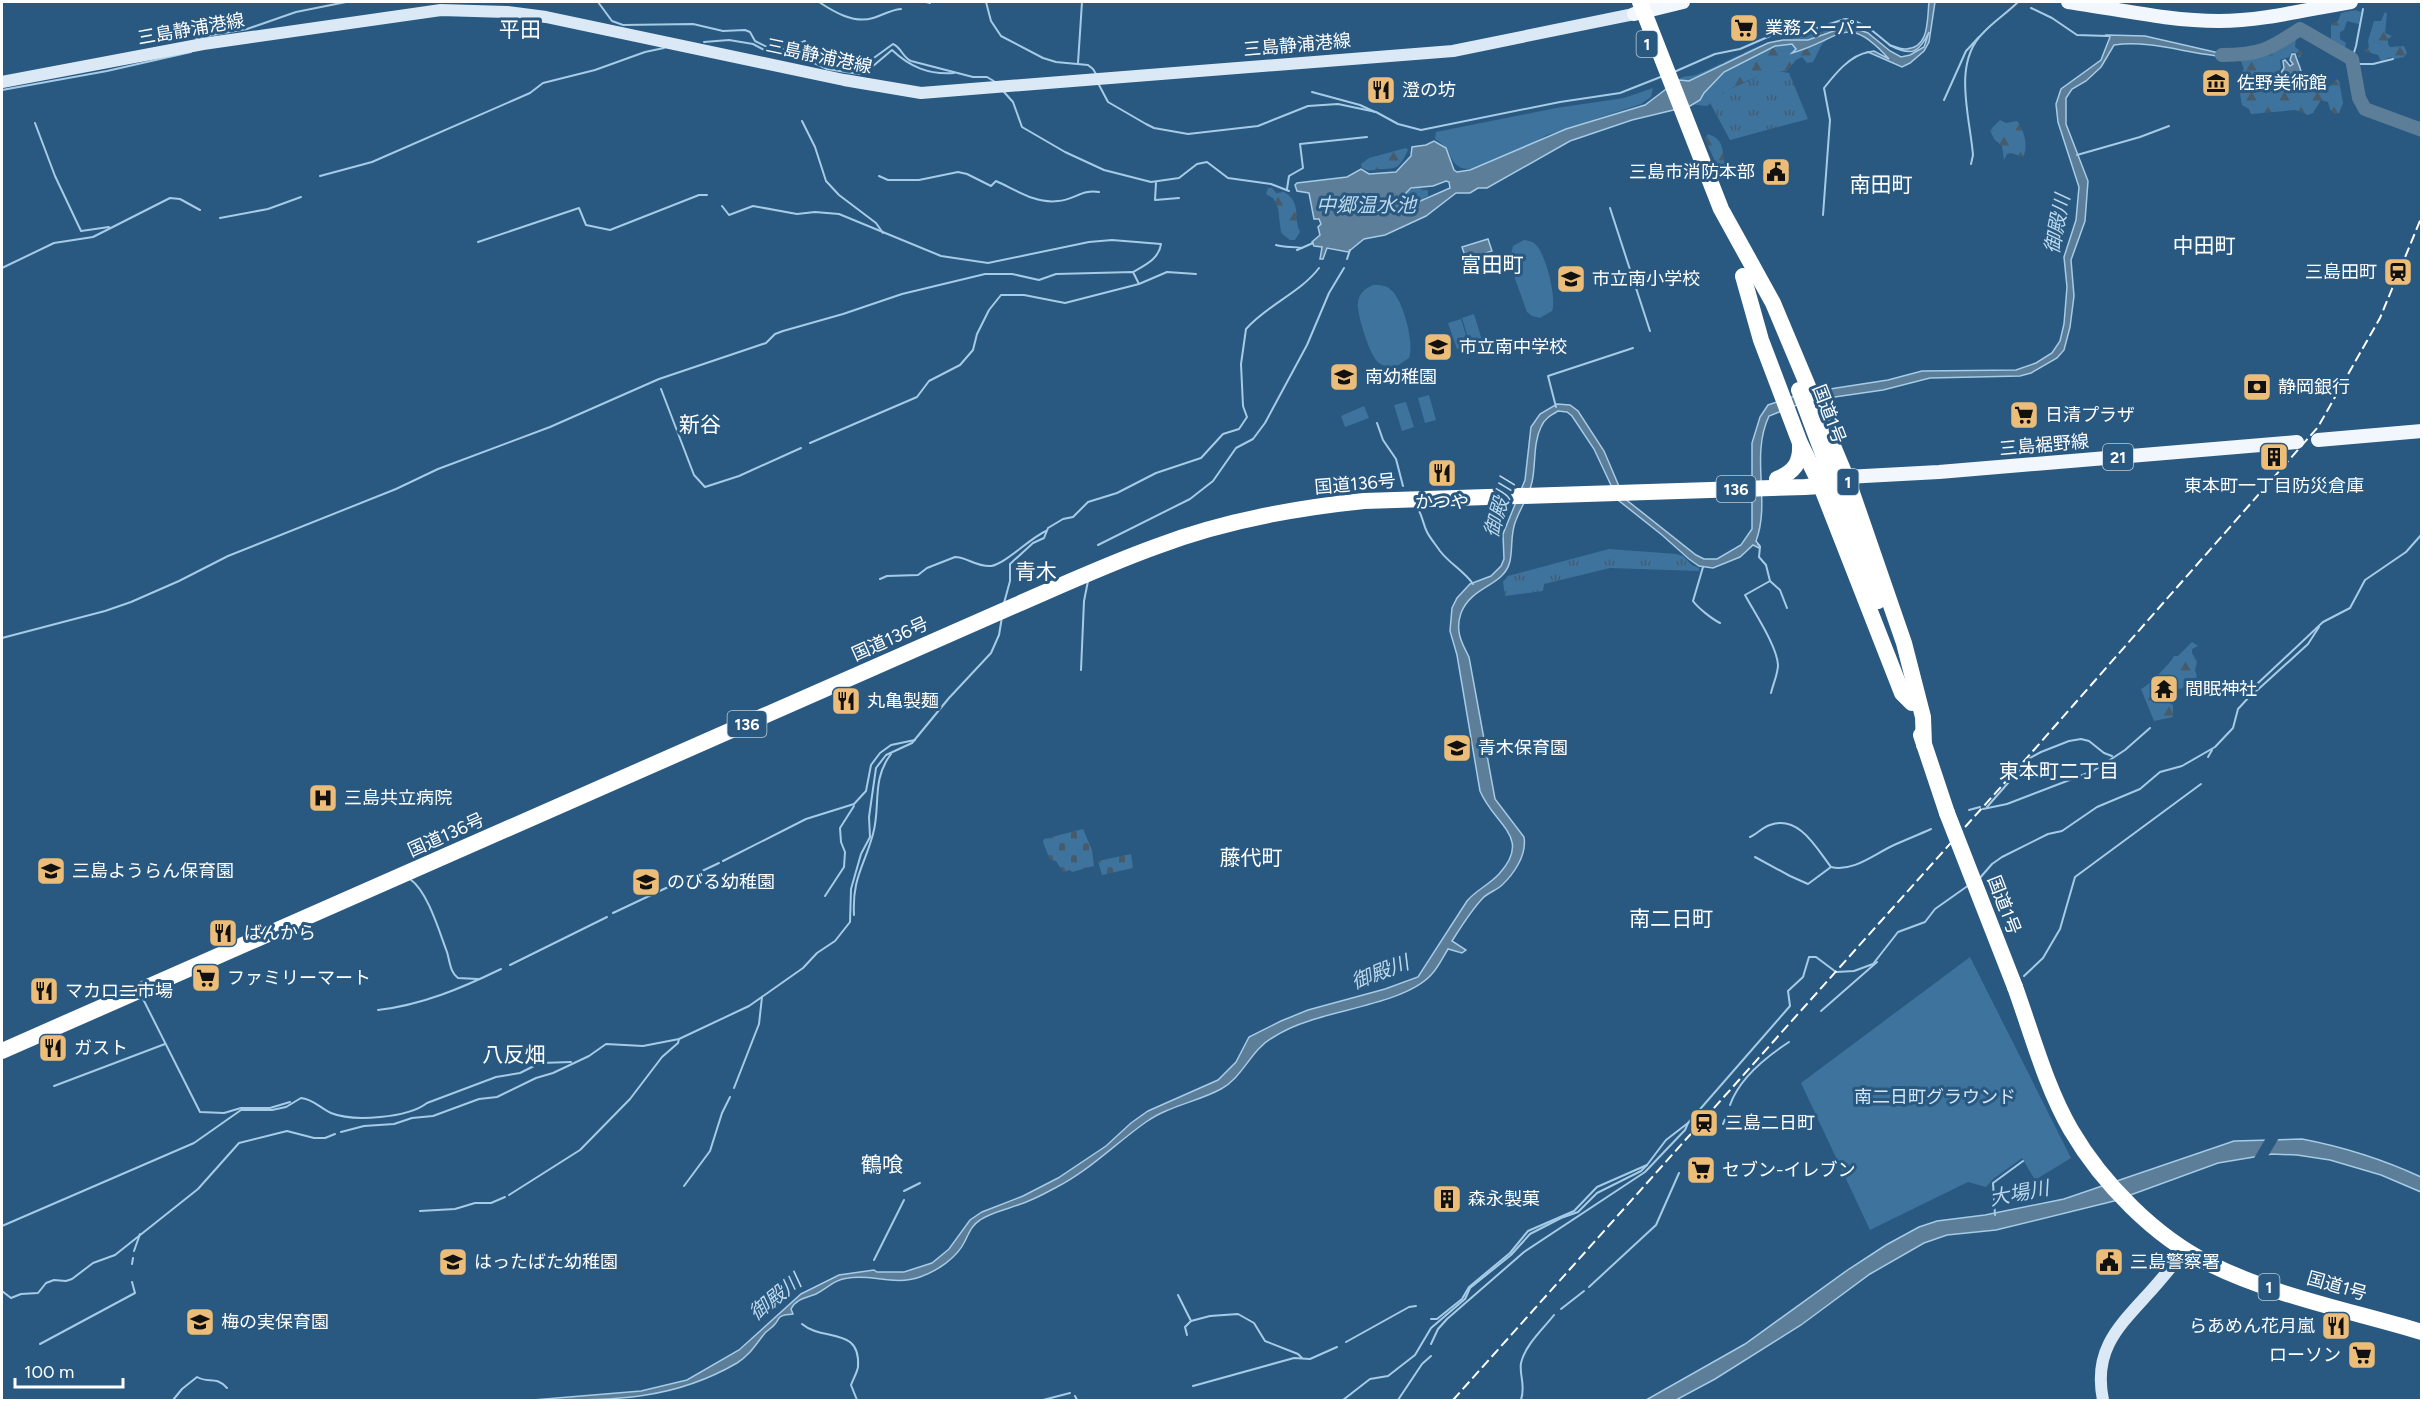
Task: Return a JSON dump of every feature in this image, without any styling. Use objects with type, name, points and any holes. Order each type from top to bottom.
[{"type":"highway","name":"国道1号","points":[[1637,7],[1678,111],[1710,209],[1743,276],[1760,301]]},
{"type":"highway","name":"1","points":[[1678,111],[1732,233],[1773,303],[1848,480],[1904,643],[1923,717],[1924,745]]},
{"type":"highway","name":"国道1号","points":[[1732,233],[1799,390],[1878,600],[1947,813],[2051,1085],[2071,1130],[2098,1171],[2133,1209],[2185,1250],[2247,1280],[2421,1332]]},
{"type":"highway","name":"1","points":[[1743,276],[1761,340],[1800,443],[1820,482],[1902,693],[1912,703]]},
{"type":"highway","points":[[1777,479],[1788,475],[1796,468],[1801,458],[1800,443]]},
{"type":"highway","name":"国道136号","points":[[1617,488],[1777,479],[1820,482]]},
{"type":"highway","name":"国道136号","points":[[2,1043],[1126,549],[1199,525],[1314,500],[1363,494],[1848,480]]},
{"type":"highway","name":"国道136号","points":[[2,1051],[1007,609],[1157,546],[1271,515],[1323,505],[1525,491]]},
{"type":"main road","points":[[1637,7],[1683,2]]},
{"type":"main road","points":[[2068,2],[2159,16],[2219,21],[2251,19],[2351,2]]},
{"type":"main road","name":"三島静浦港線","points":[[2,82],[260,35],[441,10],[468,10],[524,14],[579,23],[844,80],[921,93],[1453,51],[1637,7]]},
{"type":"main road","points":[[2318,440],[2421,431]]},
{"type":"main road","name":"三島裾野線","points":[[1848,480],[2297,442]]},
{"type":"main road","points":[[2103,1401],[2101,1366],[2109,1341],[2122,1322],[2185,1250]]},
{"type":"green space","points":[[2355,10],[2361,12],[2359,24],[2347,21],[2344,30],[2340,32],[2340,39],[2346,43],[2344,52],[2331,39],[2331,24],[2338,21],[2341,13]]},
{"type":"green space","points":[[2385,12],[2387,14],[2385,33],[2392,36],[2388,39],[2388,44],[2390,47],[2404,46],[2407,53],[2404,57],[2394,59],[2391,57],[2381,61],[2378,55],[2364,51],[2369,47],[2368,41],[2374,21],[2381,21]]},
{"type":"green space","points":[[1832,29],[1832,36],[1822,44],[1813,62],[1807,63],[1802,57],[1796,60],[1787,71],[1766,74],[1744,82],[1707,106],[1689,104],[1680,78],[1696,75],[1762,45]]},
{"type":"green space","points":[[2290,39],[2296,39],[2295,47],[2303,53],[2299,58],[2297,53],[2292,52],[2289,57],[2280,60],[2281,68],[2276,75],[2282,82],[2290,85],[2306,81],[2313,91],[2326,88],[2336,79],[2339,81],[2343,103],[2339,113],[2334,114],[2328,102],[2321,100],[2313,113],[2308,115],[2295,110],[2251,114],[2249,109],[2242,105],[2240,94],[2244,89],[2240,73],[2244,69],[2240,59],[2244,56],[2265,53]]},
{"type":"green space","points":[[1772,70],[1789,73],[1808,119],[1730,140],[1708,99]]},
{"type":"green space","points":[[1653,88],[1651,97],[1641,104],[1547,135],[1470,169],[1458,166],[1446,148],[1435,139],[1436,132],[1556,108],[1624,98]]},
{"type":"green space","points":[[2000,120],[2006,123],[2017,121],[2020,125],[2026,144],[2023,157],[2011,153],[2007,154],[2004,160],[2002,146],[1994,139],[1990,130]]},
{"type":"green space","points":[[1708,134],[1718,140],[1722,147],[1726,167],[1724,170],[1719,170],[1705,139]]},
{"type":"green space","points":[[1406,148],[1408,150],[1403,160],[1396,167],[1370,171],[1362,168],[1361,164],[1369,158]]},
{"type":"green space","points":[[1268,188],[1272,188],[1276,193],[1284,192],[1293,200],[1300,232],[1295,240],[1290,240],[1281,233],[1278,208],[1273,198],[1266,194]]},
{"type":"green space","points":[[1418,188],[1428,190],[1428,196],[1413,204],[1405,203],[1408,192]]},
{"type":"green space","points":[[1524,240],[1534,243],[1540,251],[1552,288],[1552,311],[1540,318],[1527,312],[1509,262],[1513,246]]},
{"type":"green space","points":[[1373,285],[1385,286],[1391,290],[1404,312],[1409,333],[1410,352],[1409,358],[1397,366],[1390,367],[1375,359],[1361,324],[1359,299],[1363,291]]},
{"type":"green space","points":[[1474,314],[1482,340],[1470,344],[1462,318]]},
{"type":"green space","points":[[1461,319],[1469,345],[1457,349],[1448,323]]},
{"type":"green space","points":[[1429,395],[1436,420],[1425,423],[1418,398]]},
{"type":"green space","points":[[1406,402],[1414,427],[1402,431],[1394,405]]},
{"type":"green space","points":[[1364,406],[1369,418],[1345,427],[1341,416]]},
{"type":"green space","points":[[1609,549],[1676,554],[1683,556],[1699,568],[1699,571],[1610,568],[1544,584],[1543,591],[1505,596],[1503,582],[1508,576]]},
{"type":"green space","points":[[2192,642],[2198,646],[2192,649],[2197,662],[2195,670],[2197,677],[2181,689],[2163,685],[2158,693],[2163,700],[2173,705],[2173,717],[2154,721],[2141,689],[2169,664],[2174,656],[2178,656]]},
{"type":"green space","points":[[1083,829],[1092,850],[1094,866],[1063,872],[1056,861],[1050,860],[1044,839]]},
{"type":"green space","points":[[1131,854],[1133,868],[1102,875],[1098,861]]},
{"type":"green space","name":"南二日町グラウンド","points":[[1970,957],[2071,1158],[2035,1180],[2022,1158],[1993,1179],[1986,1187],[1968,1182],[1870,1230],[1801,1083]]},
{"type":"water","name":"中郷温水池","points":[[1929,2],[1935,2],[1929,42],[1924,51],[1902,67],[1868,52],[1874,51],[1889,59],[1875,44],[1853,32],[1833,36],[1792,53],[1796,49],[1792,44],[1775,46],[1724,72],[1700,100],[1690,106],[1632,120],[1570,141],[1487,188],[1478,188],[1470,193],[1456,193],[1426,216],[1385,235],[1364,239],[1348,252],[1327,248],[1323,259],[1320,259],[1322,247],[1314,246],[1312,242],[1320,235],[1318,227],[1321,224],[1319,219],[1314,219],[1309,193],[1297,191],[1295,185],[1297,183],[1347,177],[1361,169],[1369,174],[1396,172],[1411,156],[1412,147],[1434,141],[1446,148],[1454,170],[1457,172],[1470,170],[1566,129],[1645,105],[1679,80],[1689,81],[1768,43],[1783,40],[1808,40],[1848,26],[1868,33],[1901,57],[1910,55],[1924,47],[1929,32],[1922,45],[1914,51],[1904,51],[1889,45],[1904,49],[1919,44],[1926,32]],"holes":[[[1449,182],[1450,188],[1409,206],[1403,204],[1405,194],[1411,188]]]},
{"type":"water","points":[[2107,35],[2145,36],[2219,53],[2239,52],[2239,57],[2208,55],[2145,44],[2114,45],[2101,67],[2086,81],[2072,89],[2066,98],[2066,124],[2088,181],[2085,221],[2071,260],[2074,296],[2070,327],[2064,350],[2057,358],[2031,373],[2020,376],[1930,378],[1883,390],[1807,401],[1769,416],[1761,447],[1762,510],[1756,541],[1760,546],[1759,548],[1753,545],[1740,557],[1713,568],[1699,566],[1689,559],[1618,500],[1594,449],[1572,416],[1567,412],[1558,411],[1544,422],[1538,433],[1531,487],[1514,525],[1507,570],[1472,597],[1459,619],[1460,636],[1469,657],[1495,799],[1524,837],[1524,851],[1510,876],[1501,886],[1482,899],[1452,941],[1466,950],[1462,953],[1448,949],[1431,975],[1420,984],[1391,998],[1304,1023],[1276,1035],[1258,1049],[1229,1084],[1155,1117],[1055,1188],[1028,1202],[980,1220],[957,1253],[940,1267],[920,1277],[902,1280],[857,1277],[838,1280],[796,1303],[791,1309],[793,1314],[780,1317],[742,1360],[712,1376],[688,1385],[663,1392],[613,1399],[533,1400],[641,1391],[687,1380],[739,1350],[801,1294],[839,1275],[874,1270],[904,1272],[932,1263],[949,1249],[970,1220],[982,1212],[1023,1196],[1058,1178],[1106,1146],[1148,1111],[1218,1080],[1236,1062],[1249,1037],[1308,1010],[1385,989],[1418,977],[1467,901],[1499,874],[1509,861],[1512,850],[1512,840],[1508,831],[1486,803],[1480,791],[1457,655],[1450,631],[1452,608],[1457,598],[1470,584],[1491,576],[1501,566],[1504,559],[1503,534],[1525,480],[1531,427],[1540,414],[1557,404],[1570,405],[1578,411],[1604,451],[1624,498],[1696,555],[1704,559],[1717,559],[1741,545],[1752,529],[1752,443],[1760,417],[1768,405],[1804,393],[1888,380],[1922,371],[2016,370],[2036,363],[2052,353],[2060,341],[2064,324],[2067,287],[2064,257],[2076,220],[2079,187],[2058,122],[2056,104],[2061,89],[2101,60],[2110,37]]},
{"type":"water","points":[[2292,54],[2295,54],[2302,75],[2296,84],[2284,81],[2279,76],[2284,68],[2283,61],[2285,60],[2290,66],[2293,64],[2290,60]]},
{"type":"water","points":[[1488,239],[1492,251],[1466,259],[1462,247]]},
{"type":"water","points":[[2302,1139],[2363,1154],[2421,1177],[2421,1192],[2381,1175],[2330,1160],[2272,1154],[2218,1163],[2114,1201],[1996,1230],[1947,1235],[1924,1243],[1870,1274],[1801,1325],[1715,1379],[1676,1400],[1646,1400],[1745,1344],[1849,1269],[1919,1227],[1937,1221],[1985,1215],[2064,1199],[2234,1141]]},
{"type":"pier","points":[[2267,1136],[2280,1136],[2267,1158],[2253,1160]]},
{"type":"waterway","points":[[196,38],[247,29],[296,12],[346,2]]},
{"type":"waterway","points":[[598,2],[612,21],[623,25],[693,24],[723,31],[745,30],[750,32],[755,41],[777,52],[805,41],[813,57],[860,68],[893,44],[911,61],[973,77],[987,77],[997,83]]},
{"type":"waterway","points":[[819,2],[838,13],[859,19],[873,18],[901,9]]},
{"type":"waterway","points":[[926,2],[930,3]]},
{"type":"waterway","points":[[986,2],[991,21],[1001,36],[1043,58],[1056,62],[1088,65],[1096,74]]},
{"type":"waterway","points":[[1078,63],[1082,2]]},
{"type":"waterway","points":[[1971,164],[1973,155],[1965,91],[1968,59],[1983,33],[2018,2]]},
{"type":"waterway","points":[[2031,8],[2052,18],[2077,35],[2108,36]]},
{"type":"waterway","points":[[2352,59],[2363,9]]},
{"type":"waterway","points":[[1674,72],[1715,54],[1740,49],[1770,36],[1811,30],[1845,19],[1853,20],[1869,28],[1891,46]]},
{"type":"waterway","name":"御殿川","points":[[2222,55],[2246,54],[2264,50],[2300,29],[2352,59],[2359,98],[2365,109],[2422,130]]},
{"type":"waterway","points":[[1944,100],[1966,51],[1979,37]]},
{"type":"waterway","points":[[704,42],[729,40],[753,44],[766,51],[812,62],[827,69],[859,74],[866,72],[892,50],[920,69],[936,73],[954,73]]},
{"type":"waterway","points":[[320,176],[372,162],[530,93],[543,83],[595,70],[645,52],[664,48]]},
{"type":"waterway","points":[[2,90],[107,71],[191,52]]},
{"type":"waterway","points":[[1823,215],[1830,120],[1824,88],[1849,61],[1869,52]]},
{"type":"waterway","points":[[2353,64],[2373,64],[2393,59]]},
{"type":"waterway","points":[[1098,83],[1108,102],[1146,124],[1154,128],[1188,134],[1258,126],[1308,106],[1338,104],[1376,112],[1398,124],[1421,130],[1560,102],[1620,93],[1663,76]]},
{"type":"waterway","points":[[1004,92],[1013,102],[1022,127],[1065,152],[1104,170],[1151,182],[1179,178],[1197,164],[1207,162],[1228,178],[1271,184],[1289,191]]},
{"type":"waterway","points":[[1312,92],[1360,105],[1375,112]]},
{"type":"waterway","points":[[802,121],[815,147],[826,181],[839,195],[876,223],[883,233]]},
{"type":"waterway","points":[[35,123],[55,176],[81,231],[109,227]]},
{"type":"waterway","points":[[2077,155],[2169,126]]},
{"type":"waterway","points":[[1287,189],[1289,176],[1303,168],[1300,144],[1367,137]]},
{"type":"waterway","points":[[879,176],[888,180],[919,180],[958,172],[991,186],[996,181],[1026,196],[1050,201],[1064,200],[1093,191],[1099,192]]},
{"type":"waterway","points":[[1156,183],[1155,200],[1179,198]]},
{"type":"waterway","points":[[478,242],[579,208],[586,225],[610,230],[699,195],[707,195]]},
{"type":"waterway","points":[[220,218],[268,209],[301,197]]},
{"type":"waterway","points":[[2,268],[54,243],[93,237],[170,198],[180,199],[200,210]]},
{"type":"waterway","points":[[722,206],[729,215],[753,206],[797,214],[815,212],[839,214],[941,256],[988,263],[1089,242],[1112,240],[1161,244],[1154,258],[1133,272]]},
{"type":"waterway","points":[[1610,208],[1650,331]]},
{"type":"waterway","points":[[1297,250],[1313,243]]},
{"type":"waterway","points":[[1276,245],[1302,248]]},
{"type":"waterway","points":[[1347,259],[1350,250]]},
{"type":"waterway","points":[[1004,603],[1010,581],[1010,564],[1033,543],[1044,538],[1048,528],[1063,519],[1073,517],[1088,502],[1117,493],[1156,473],[1201,458],[1223,434],[1239,429],[1247,417],[1243,406],[1241,364],[1246,329],[1303,285],[1319,268]]},
{"type":"waterway","points":[[1098,545],[1190,499],[1213,481],[1236,448],[1253,439],[1265,423],[1307,345],[1329,293],[1344,268]]},
{"type":"waterway","points":[[2,638],[131,602],[228,556],[396,489],[438,469],[550,427],[659,379],[766,343],[775,334],[783,331],[902,294],[985,274],[1012,274],[1039,280],[1056,274],[1133,272],[1139,284],[1167,272],[1196,274]]},
{"type":"waterway","points":[[810,443],[917,397],[929,381],[960,365],[973,350],[977,334],[989,310],[1001,295],[1024,295],[1065,303],[1139,284]]},
{"type":"waterway","points":[[1556,407],[1548,376],[1633,348]]},
{"type":"waterway","points":[[661,389],[694,475],[705,487],[739,476],[801,448]]},
{"type":"waterway","points":[[1377,423],[1383,440],[1396,459],[1403,486]]},
{"type":"waterway","points":[[1416,506],[1427,532],[1440,551],[1473,584]]},
{"type":"waterway","points":[[880,579],[887,576],[918,575],[927,568],[955,557],[991,566],[1003,561],[1046,531]]},
{"type":"waterway","points":[[1979,879],[1992,864],[2002,857],[2048,834],[2062,831],[2097,807],[2140,789],[2160,772],[2182,766],[2215,747],[2233,728],[2238,709],[2257,684],[2323,622],[2350,608],[2365,580],[2406,552],[2422,534]]},
{"type":"waterway","points":[[1758,544],[1759,557],[1766,565],[1770,581],[1745,595],[1777,657],[1778,668],[1771,693]]},
{"type":"waterway","points":[[1703,567],[1693,601],[1720,623]]},
{"type":"waterway","points":[[1081,670],[1084,601],[1088,581]]},
{"type":"waterway","points":[[1770,581],[1780,590],[1787,608]]},
{"type":"waterway","points":[[341,1132],[364,1126],[394,1124],[412,1118],[433,1116],[479,1099],[497,1097],[589,1056],[606,1044],[643,1046],[679,1039],[749,1006],[803,968],[817,953],[835,941],[850,922],[851,889],[861,854],[870,837],[869,817],[876,768],[886,755],[912,743],[949,698],[991,653],[999,635],[1002,617]]},
{"type":"waterway","points":[[2252,695],[2308,644],[2319,627]]},
{"type":"waterway","points":[[1983,809],[2007,804],[2093,771],[2125,750],[2150,728]]},
{"type":"waterway","points":[[1987,807],[2030,758],[2041,752],[2069,741],[2081,739],[2089,741],[2104,753],[2112,756]]},
{"type":"waterway","points":[[723,861],[806,819],[854,804],[866,791],[871,765],[880,753],[891,745],[915,740]]},
{"type":"waterway","points":[[2208,757],[2212,750]]},
{"type":"waterway","points":[[854,915],[855,891],[873,834],[881,774],[891,754]]},
{"type":"waterway","points":[[2024,976],[2043,958],[2060,929],[2075,877],[2201,784]]},
{"type":"waterway","points":[[825,896],[844,867],[845,852],[841,842],[840,828],[854,806]]},
{"type":"waterway","points":[[1969,810],[1980,807]]},
{"type":"waterway","points":[[1750,837],[1770,825],[1790,824],[1806,835],[1831,867],[1839,868],[1863,862],[1931,829]]},
{"type":"waterway","points":[[1755,857],[1808,884],[1831,867]]},
{"type":"waterway","points":[[613,913],[719,863]]},
{"type":"waterway","points":[[410,879],[422,893],[432,912],[453,973],[458,978],[478,979]]},
{"type":"waterway","points":[[1431,1319],[1437,1319],[1462,1299],[1469,1287],[1510,1253],[1528,1231],[1574,1211],[1597,1187],[1647,1165],[1666,1140],[1688,1123],[1790,1006],[1788,991],[1803,977],[1809,957],[1816,957],[1836,972],[1854,971],[1873,964],[1898,932],[1925,922],[1935,909],[1969,885]]},
{"type":"waterway","points":[[510,965],[607,917]]},
{"type":"waterway","points":[[1821,1011],[1877,962]]},
{"type":"waterway","points":[[378,1010],[441,995],[501,969]]},
{"type":"waterway","points":[[142,997],[200,1112],[224,1113],[241,1108],[270,1108],[290,1102]]},
{"type":"waterway","points":[[734,1088],[759,1024],[762,997]]},
{"type":"waterway","points":[[509,1195],[580,1150],[630,1099],[679,1039]]},
{"type":"waterway","points":[[1730,1105],[1734,1095],[1754,1069],[1789,1042]]},
{"type":"waterway","points":[[54,1086],[165,1044]]},
{"type":"waterway","points":[[2,1226],[194,1143],[241,1110],[272,1110],[286,1107],[301,1098],[341,1116],[366,1118],[394,1115],[418,1108],[496,1077],[520,1073],[540,1063],[571,1062]]},
{"type":"waterway","points":[[684,1186],[710,1151],[722,1113],[730,1097]]},
{"type":"waterway","points":[[1723,1124],[1726,1117]]},
{"type":"waterway","points":[[1431,1344],[1438,1329],[1447,1319],[1524,1252],[1645,1172],[1685,1130],[1688,1123]]},
{"type":"waterway","points":[[2,1291],[11,1298],[21,1294],[38,1293],[46,1283],[72,1279],[93,1263],[115,1255],[198,1189],[239,1143],[287,1131],[314,1138],[325,1138],[335,1134]]},
{"type":"waterway","name":"大場川","points":[[1995,1215],[1993,1183],[2023,1161]]},
{"type":"waterway","points":[[1343,1400],[1370,1379],[1388,1376],[1415,1355],[1431,1328],[1465,1299],[1470,1288],[1511,1255],[1530,1234],[1578,1212],[1597,1193],[1641,1171],[1647,1165]]},
{"type":"waterway","points":[[1589,1287],[1656,1225],[1679,1173]]},
{"type":"waterway","points":[[904,1191],[920,1183]]},
{"type":"waterway","points":[[420,1211],[455,1209],[475,1203],[491,1203],[505,1197]]},
{"type":"waterway","points":[[874,1260],[904,1200]]},
{"type":"waterway","points":[[134,1251],[140,1234]]},
{"type":"waterway","points":[[132,1264],[133,1258]]},
{"type":"waterway","points":[[40,1344],[135,1293],[132,1282]]},
{"type":"waterway","points":[[1561,1309],[1584,1291]]},
{"type":"waterway","points":[[1178,1295],[1191,1321]]},
{"type":"waterway","points":[[1346,1342],[1409,1307],[1416,1306]]},
{"type":"waterway","points":[[1187,1335],[1185,1327],[1191,1321],[1210,1316],[1238,1314],[1254,1323],[1265,1341],[1298,1354],[1302,1358]]},
{"type":"waterway","points":[[1521,1400],[1523,1356],[1554,1315]]},
{"type":"waterway","points":[[802,1324],[820,1333],[847,1340],[853,1346],[857,1354],[858,1367],[851,1385],[857,1400]]},
{"type":"waterway","points":[[1193,1386],[1294,1358],[1310,1359],[1337,1347]]},
{"type":"waterway","points":[[1398,1400],[1422,1364],[1431,1356]]},
{"type":"waterway","points":[[173,1400],[197,1377],[219,1382],[227,1388]]},
{"type":"waterway","points":[[1043,1400],[1070,1393]]},
{"type":"waterway","points":[[1075,1396],[1077,1400]]},
{"type":"railway","points":[[1453,1400],[2033,751],[2318,427],[2380,318],[2422,216]]},
{"type":"place","name":"業務スーパー","points":[[1744,28]]},
{"type":"place","name":"佐野美術館","points":[[2216,83]]},
{"type":"place","name":"澄の坊","points":[[1381,90]]},
{"type":"place","name":"三島市消防本部","points":[[1776,172]]},
{"type":"place","name":"三島田町","points":[[2398,272]]},
{"type":"place","name":"市立南小学校","points":[[1571,279]]},
{"type":"place","name":"市立南中学校","points":[[1438,347]]},
{"type":"place","name":"南幼稚園","points":[[1344,377]]},
{"type":"place","name":"静岡銀行","points":[[2257,387]]},
{"type":"place","name":"日清プラザ","points":[[2024,415]]},
{"type":"place","name":"東本町一丁目防災倉庫","points":[[2274,457]]},
{"type":"place","name":"かつや","points":[[1442,473]]},
{"type":"place","name":"間眠神社","points":[[2164,689]]},
{"type":"place","name":"丸亀製麺","points":[[846,701]]},
{"type":"place","name":"青木保育園","points":[[1457,748]]},
{"type":"place","name":"三島共立病院","points":[[323,798]]},
{"type":"place","name":"三島ようらん保育園","points":[[51,871]]},
{"type":"place","name":"のびる幼稚園","points":[[646,882]]},
{"type":"place","name":"ばんから","points":[[223,933]]},
{"type":"place","name":"ファミリーマート","points":[[206,978]]},
{"type":"place","name":"マカロニ市場","points":[[44,991]]},
{"type":"place","name":"ガスト","points":[[53,1048]]},
{"type":"place","name":"三島二日町","points":[[1704,1123]]},
{"type":"place","name":"セブン-イレブン","points":[[1701,1170]]},
{"type":"place","name":"森永製菓","points":[[1447,1199]]},
{"type":"place","name":"はったばた幼稚園","points":[[453,1262]]},
{"type":"place","name":"三島警察署","points":[[2109,1262]]},
{"type":"place","name":"梅の実保育園","points":[[200,1322]]},
{"type":"place","name":"らあめん花月嵐","points":[[2336,1326]]},
{"type":"place","name":"ローソン","points":[[2362,1355]]},
{"type":"district","name":"平田","points":[[520,29]]},
{"type":"district","name":"南田町","points":[[1881,184]]},
{"type":"district","name":"中田町","points":[[2204,245]]},
{"type":"district","name":"富田町","points":[[1492,264]]},
{"type":"district","name":"新谷","points":[[700,424]]},
{"type":"district","name":"青木","points":[[1036,571]]},
{"type":"district","name":"東本町二丁目","points":[[2059,771]]},
{"type":"district","name":"藤代町","points":[[1251,857]]},
{"type":"district","name":"南二日町","points":[[1671,918]]},
{"type":"district","name":"八反畑","points":[[514,1054]]},
{"type":"district","name":"鶴喰","points":[[882,1164]]}]
